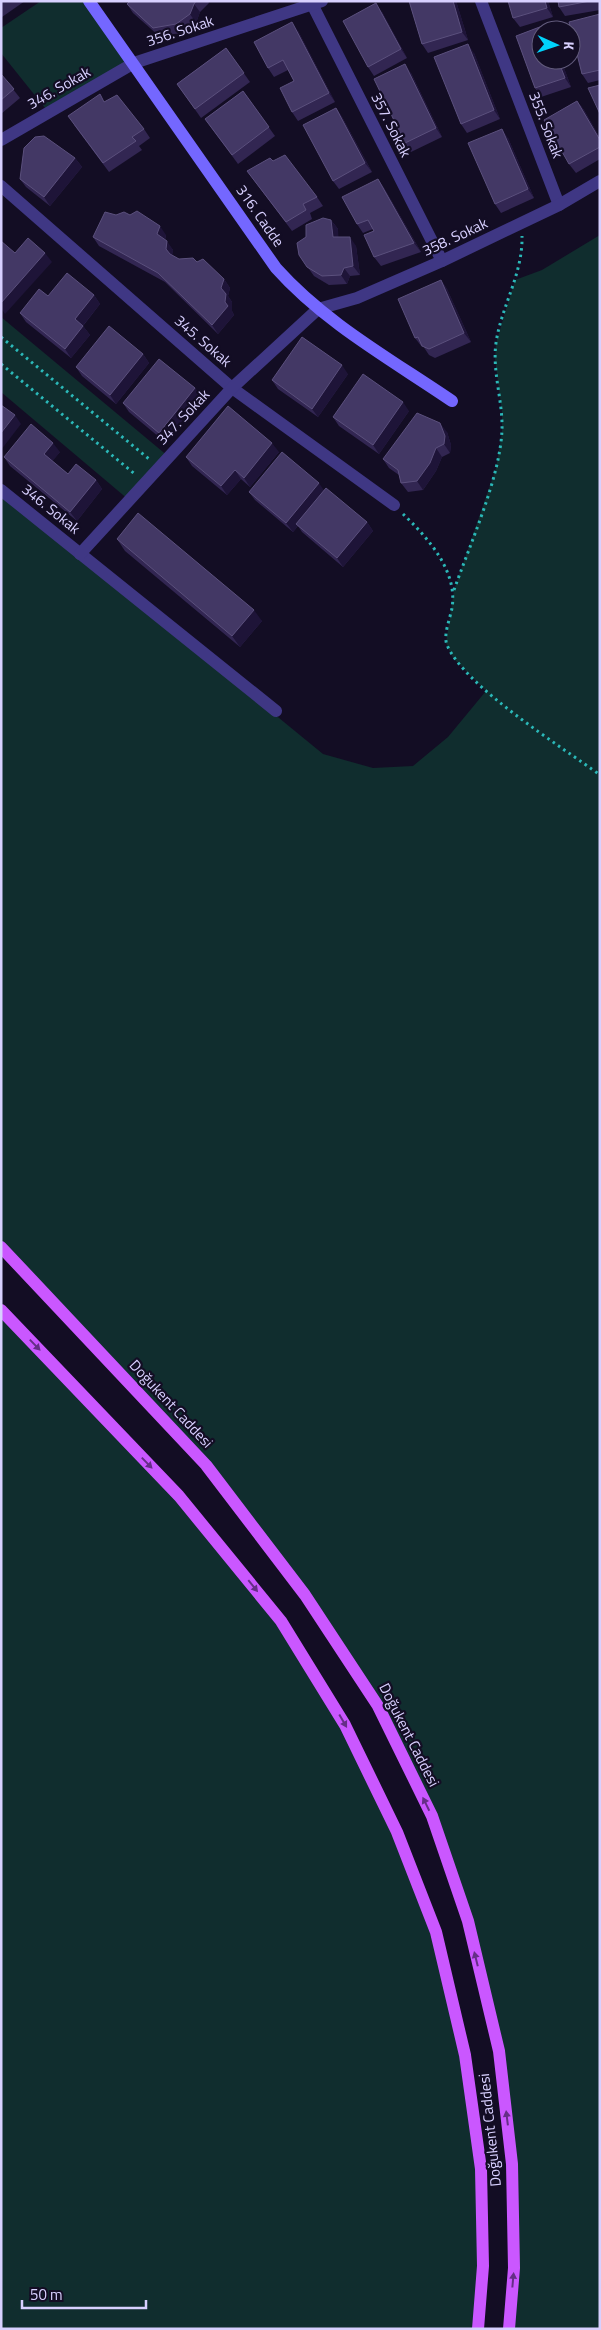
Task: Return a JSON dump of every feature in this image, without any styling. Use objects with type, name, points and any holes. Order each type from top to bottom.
[{"type":"main road","name":"Doğukent Caddesi","points":[[1,1247],[206,1465],[305,1595],[378,1706],[432,1816],[468,1922],[499,2051],[512,2164],[514,2268],[509,2329]]},
{"type":"main road","name":"Doğukent Caddesi","points":[[1,1310],[180,1496],[280,1621],[345,1725],[397,1832],[436,1932],[466,2055],[481,2169],[483,2266],[478,2329]]},
{"type":"street","name":"316. Cadde","points":[[89,1],[276,268],[296,290],[318,309],[452,401]]},
{"type":"street","name":"355. Sokak","points":[[481,1],[559,205]]},
{"type":"street","name":"356. Sokak","points":[[134,63],[317,3]]},
{"type":"street","name":"357. Sokak","points":[[317,3],[442,261]]},
{"type":"street","name":"346. Sokak","points":[[1,140],[134,63]]},
{"type":"street","name":"358. Sokak","points":[[318,309],[357,298],[442,261],[559,205],[600,181]]},
{"type":"street","name":"345. Sokak","points":[[1,186],[232,388],[394,505]]},
{"type":"street","name":"347. Sokak","points":[[80,554],[232,388],[318,309]]},
{"type":"street","name":"346. Sokak","points":[[1,490],[276,711]]},
{"type":"path","points":[[521,223],[522,241],[518,267],[496,343],[495,359],[502,419],[496,468],[454,590],[446,642],[453,658],[486,691],[600,775]]},
{"type":"path","points":[[1,337],[159,468]]},
{"type":"path","points":[[1,364],[145,483]]},
{"type":"path","points":[[394,505],[423,532],[443,563],[454,590]]},
{"type":"green space","points":[[41,1],[89,1],[134,63],[49,113],[1,53],[1,28]]},
{"type":"green space","points":[[600,235],[600,2329],[509,2329],[514,2268],[499,2051],[432,1816],[378,1706],[206,1465],[1,1247],[1,490],[323,754],[373,768],[413,766],[448,737],[486,691],[453,658],[446,643],[454,590],[496,468],[502,432],[502,412],[495,359],[496,343],[515,280],[542,270]]},
{"type":"green space","points":[[1,317],[169,457],[129,500],[1,392]]},
{"type":"green space","points":[[1,1310],[179,1496],[281,1621],[345,1725],[436,1932],[481,2169],[478,2329],[1,2329]]},
{"type":"building","points":[[130,1],[196,1],[190,14],[176,24],[153,28],[127,4]]},
{"type":"building","points":[[409,1],[453,1],[462,32],[422,44]]},
{"type":"building","points":[[508,1],[545,1],[547,8],[513,18]]},
{"type":"building","points":[[558,1],[590,1],[559,7]]},
{"type":"building","points":[[376,3],[401,49],[368,67],[343,21]]},
{"type":"building","points":[[600,14],[600,70],[582,74],[581,20],[577,20]]},
{"type":"building","points":[[292,22],[329,93],[292,112],[280,88],[294,81],[283,60],[268,68],[254,42]]},
{"type":"building","points":[[531,30],[531,70],[562,70],[565,78],[535,88],[516,36]]},
{"type":"building","points":[[468,44],[494,110],[461,124],[434,57]]},
{"type":"building","points":[[226,48],[244,73],[195,109],[177,84]]},
{"type":"building","points":[[405,64],[436,128],[405,143],[374,79]]},
{"type":"building","points":[[1,74],[14,89],[1,100]]},
{"type":"building","points":[[600,85],[600,114],[588,88]]},
{"type":"building","points":[[243,91],[269,127],[232,155],[205,119]]},
{"type":"building","points":[[100,94],[104,102],[117,95],[144,129],[132,137],[136,141],[103,163],[68,116]]},
{"type":"building","points":[[577,101],[600,140],[600,147],[569,164],[544,120]]},
{"type":"building","points":[[336,108],[365,163],[333,181],[303,125]]},
{"type":"building","points":[[502,129],[528,189],[495,204],[468,143]]},
{"type":"building","points":[[44,136],[75,158],[44,197],[20,179],[24,148],[35,137]]},
{"type":"building","points":[[285,155],[317,197],[303,204],[306,210],[286,222],[247,171],[270,158],[273,161]]},
{"type":"building","points":[[378,179],[414,243],[374,257],[364,235],[374,231],[368,220],[357,224],[342,197]]},
{"type":"building","points":[[137,211],[160,226],[157,234],[167,241],[166,249],[170,254],[179,259],[193,258],[197,262],[203,259],[224,279],[221,288],[226,294],[225,302],[228,306],[212,325],[158,273],[93,237],[105,212],[116,215],[124,212],[130,215]]},
{"type":"building","points":[[323,218],[331,220],[333,237],[350,237],[353,266],[344,268],[341,275],[322,276],[307,267],[299,255],[297,243],[306,237],[306,225]]},
{"type":"building","points":[[28,238],[45,253],[1,303],[1,241],[15,253]]},
{"type":"building","points":[[67,273],[94,295],[75,319],[83,326],[65,349],[20,313],[39,289],[48,296]]},
{"type":"building","points":[[441,280],[464,333],[429,349],[422,346],[418,337],[415,338],[398,299]]},
{"type":"building","points":[[109,326],[143,354],[110,395],[76,367]]},
{"type":"building","points":[[302,337],[342,365],[312,409],[272,380]]},
{"type":"building","points":[[159,359],[195,388],[159,433],[123,403]]},
{"type":"building","points":[[363,374],[403,402],[373,445],[333,417]]},
{"type":"building","points":[[1,405],[15,415],[1,433]]},
{"type":"building","points":[[228,406],[272,443],[244,478],[235,470],[221,486],[186,457]]},
{"type":"building","points":[[417,413],[440,423],[445,436],[444,444],[436,448],[430,463],[417,481],[401,483],[398,470],[383,459]]},
{"type":"building","points":[[31,424],[53,443],[44,454],[68,474],[76,464],[96,480],[70,512],[4,457]]},
{"type":"building","points":[[282,452],[319,483],[286,523],[249,492]]},
{"type":"building","points":[[326,488],[367,522],[337,558],[296,524]]},
{"type":"building","points":[[138,513],[254,610],[232,636],[117,539]]}]
